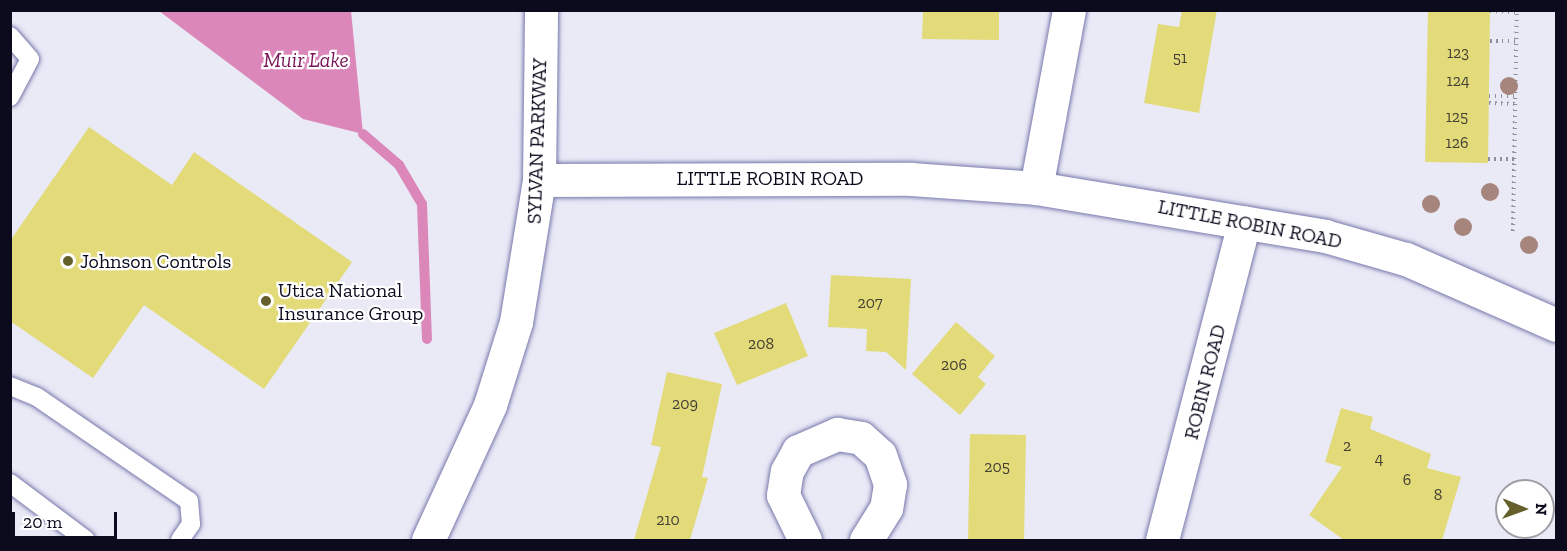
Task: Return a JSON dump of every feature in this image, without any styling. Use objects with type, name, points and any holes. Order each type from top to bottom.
[{"type":"street","name":"SYLVAN PARKWAY","points":[[428,540],[486,415],[513,332],[539,180],[541,10]]},
{"type":"street","points":[[1036,188],[1069,10]]},
{"type":"street","name":"LITTLE ROBIN ROAD","points":[[539,180],[911,179],[1036,188],[1325,236],[1406,259],[1557,325]]},
{"type":"street","name":"ROBIN ROAD","points":[[1162,540],[1244,222]]},
{"type":"street","points":[[805,540],[783,495],[787,471],[798,452],[837,434],[861,438],[880,456],[890,484],[886,508],[866,540]]},
{"type":"lane","points":[[10,36],[30,59],[10,97]]},
{"type":"lane","points":[[10,386],[37,397],[189,501],[190,524],[180,540]]},
{"type":"lane","points":[[10,483],[86,540]]},
{"type":"path","points":[[1490,11],[1517,11],[1513,231]]},
{"type":"path","points":[[1490,40],[1517,41]]},
{"type":"path","points":[[1489,96],[1516,96]]},
{"type":"path","points":[[1489,103],[1516,104]]},
{"type":"path","points":[[1488,159],[1515,159]]},
{"type":"water","name":"Muir Lake","points":[[159,11],[351,11],[363,134],[303,119]]},
{"type":"building","points":[[923,10],[999,10],[999,40],[922,39]]},
{"type":"building","points":[[1182,10],[1217,10],[1199,113],[1144,103],[1158,24],[1179,27]]},
{"type":"building","points":[[1428,10],[1490,10],[1488,163],[1425,162]]},
{"type":"building","points":[[89,127],[172,185],[194,152],[352,262],[264,389],[144,305],[93,378],[10,321],[10,241]]},
{"type":"building","points":[[831,275],[911,279],[906,370],[886,352],[866,351],[867,329],[828,327]]},
{"type":"building","points":[[786,303],[808,356],[737,385],[714,333]]},
{"type":"building","points":[[956,322],[995,356],[978,377],[986,384],[960,415],[912,374]]},
{"type":"building","points":[[667,372],[722,384],[702,477],[708,478],[690,540],[634,540],[661,447],[651,445]]},
{"type":"building","points":[[1341,408],[1373,417],[1370,429],[1431,454],[1427,468],[1461,477],[1442,540],[1344,540],[1309,515],[1342,467],[1325,462]]},
{"type":"building","points":[[970,434],[1026,435],[1024,540],[968,540]]},
{"type":"waterway","points":[[363,134],[399,165],[422,204],[427,339]]},
{"type":"place","name":"Johnson Controls","points":[[68,261]]},
{"type":"place","name":"Utica National Insurance Group","points":[[266,301]]}]
